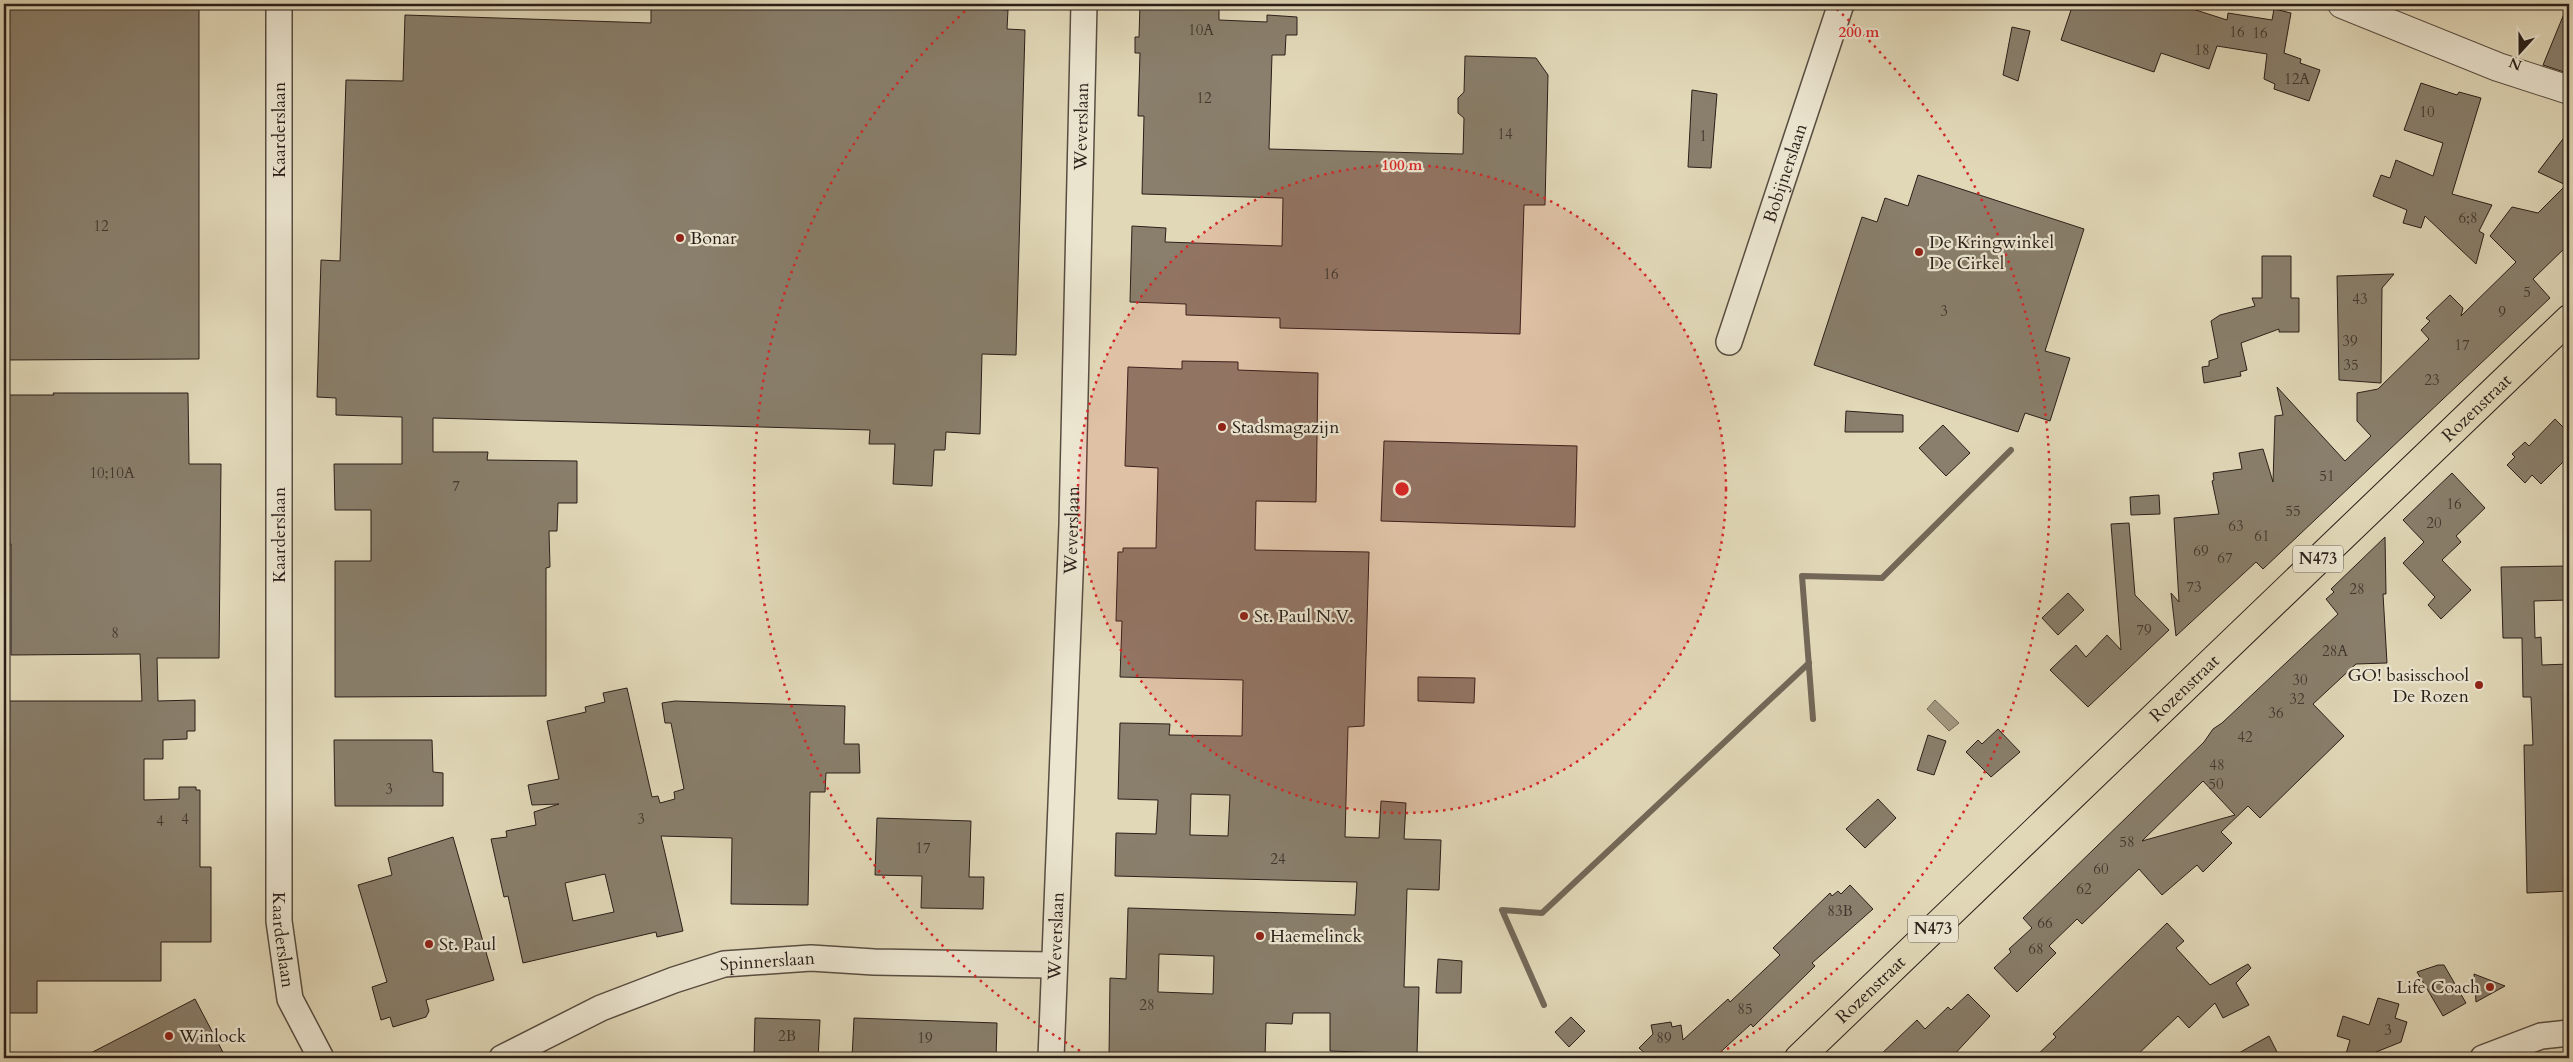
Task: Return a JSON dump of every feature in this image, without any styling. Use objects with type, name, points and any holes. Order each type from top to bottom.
[{"type":"main road","name":"Rozenstraat","points":[[1799,1058],[2569,319]]},
{"type":"street","name":"Kaarderslaan","points":[[279,4],[279,921],[290,999],[322,1058]]},
{"type":"street","name":"Weverslaan","points":[[1051,1058],[1053,965],[1072,525],[1084,4]]},
{"type":"street","name":"Bobijnerslaan","points":[[1729,342],[1841,4]]},
{"type":"street","points":[[2342,4],[2498,67],[2569,90]]},
{"type":"street","name":"Spinnerslaan","points":[[502,1058],[601,1008],[674,980],[724,964],[811,958],[874,962],[1053,965]]},
{"type":"street","points":[[2483,1058],[2541,1036],[2569,1033]]},
{"type":"shaded area","points":[[1935,700],[1959,723],[1949,731],[1927,709]]},
{"type":"building","points":[[4,4],[199,4],[199,359],[4,360]]},
{"type":"building","name":"Bonar","points":[[651,4],[911,6],[911,4],[993,4],[993,9],[1008,10],[1007,29],[1025,30],[1016,355],[982,354],[980,434],[946,432],[945,450],[934,450],[932,486],[893,484],[895,444],[869,444],[870,430],[433,418],[433,452],[488,452],[487,460],[577,461],[577,503],[558,503],[557,531],[549,531],[550,567],[546,568],[546,696],[335,697],[335,561],[371,561],[371,510],[335,510],[334,464],[402,464],[402,417],[336,415],[336,398],[317,397],[321,260],[340,261],[346,80],[403,81],[405,15],[651,23]]},
{"type":"building","points":[[1140,4],[1219,5],[1219,20],[1267,22],[1267,15],[1297,17],[1297,35],[1286,35],[1285,55],[1272,55],[1269,149],[1463,154],[1464,118],[1458,113],[1458,98],[1464,92],[1465,56],[1536,58],[1548,75],[1545,205],[1524,205],[1520,334],[1280,328],[1280,318],[1186,315],[1186,304],[1130,302],[1132,226],[1166,228],[1165,242],[1282,246],[1283,198],[1142,194],[1144,116],[1138,116],[1140,53],[1135,53],[1135,37],[1139,37]]},
{"type":"building","points":[[2073,4],[2177,4],[2227,20],[2228,13],[2272,20],[2274,9],[2291,13],[2284,53],[2301,59],[2300,63],[2320,70],[2309,101],[2274,89],[2275,84],[2264,79],[2267,54],[2217,46],[2209,69],[2161,53],[2154,72],[2061,40]]},
{"type":"building","points":[[2568,4],[2569,58],[2564,72],[2543,65]]},
{"type":"building","points":[[2012,27],[2030,31],[2018,81],[2003,75]]},
{"type":"building","points":[[2421,83],[2457,95],[2459,92],[2481,98],[2452,194],[2492,205],[2479,231],[2484,234],[2476,264],[2425,216],[2421,228],[2403,223],[2407,210],[2373,196],[2381,175],[2390,178],[2396,160],[2433,176],[2443,143],[2404,130]]},
{"type":"building","points":[[1692,90],[1717,94],[1711,168],[1688,167]]},
{"type":"building","points":[[2569,131],[2569,244],[2533,279],[2550,298],[2263,569],[2256,562],[2176,636],[2171,593],[2179,602],[2174,518],[2219,514],[2212,481],[2214,480],[2213,473],[2242,469],[2239,453],[2263,449],[2273,482],[2275,416],[2283,415],[2277,387],[2345,461],[2371,436],[2357,421],[2357,393],[2378,389],[2429,339],[2421,330],[2430,321],[2426,318],[2450,295],[2463,308],[2461,316],[2516,262],[2490,236],[2512,207],[2538,213],[2566,185],[2538,172]]},
{"type":"building","points":[[1918,175],[2084,229],[2045,351],[2070,358],[2050,421],[2025,413],[2018,432],[1814,365],[1862,217],[1877,222],[1885,198],[1908,206]]},
{"type":"building","points":[[2262,256],[2291,256],[2291,298],[2299,298],[2299,332],[2279,332],[2279,329],[2241,343],[2247,370],[2240,372],[2241,376],[2204,383],[2202,367],[2209,366],[2209,361],[2218,358],[2211,321],[2220,315],[2255,306],[2252,298],[2262,298]]},
{"type":"building","points":[[2394,274],[2382,288],[2381,383],[2339,380],[2337,276]]},
{"type":"building","points":[[1182,361],[1238,362],[1238,370],[1318,373],[1316,502],[1256,501],[1255,550],[1369,552],[1364,726],[1348,727],[1345,837],[1379,838],[1381,801],[1406,803],[1404,839],[1441,840],[1439,890],[1407,889],[1404,987],[1419,987],[1417,1054],[1330,1051],[1330,1013],[1293,1013],[1292,1024],[1266,1023],[1265,1058],[1109,1058],[1110,978],[1126,979],[1128,908],[1355,915],[1357,882],[1115,876],[1116,833],[1156,834],[1158,800],[1118,799],[1120,723],[1170,724],[1169,735],[1242,736],[1243,680],[1120,677],[1122,621],[1116,621],[1118,552],[1123,552],[1123,548],[1156,548],[1158,468],[1125,466],[1128,367],[1182,369]],"holes":[[[1191,794],[1230,795],[1228,836],[1190,835]],[[1159,954],[1214,956],[1213,994],[1158,992]]]},
{"type":"building","points":[[53,393],[188,393],[189,464],[221,464],[219,658],[157,658],[158,701],[195,700],[195,731],[187,731],[187,739],[163,740],[163,759],[144,759],[144,800],[179,799],[179,787],[196,787],[196,790],[200,790],[200,867],[211,867],[211,942],[161,942],[161,981],[37,981],[37,1013],[4,1013],[4,701],[142,701],[140,654],[11,655],[11,544],[4,544],[4,395],[54,395]]},
{"type":"building","points":[[1846,411],[1903,415],[1903,432],[1845,432]]},
{"type":"building","points":[[2555,419],[2569,433],[2569,456],[2541,484],[2532,475],[2525,483],[2507,465],[2515,457],[2512,454],[2525,442],[2529,446]]},
{"type":"building","points":[[1943,425],[1970,453],[1946,476],[1919,448]]},
{"type":"building","points":[[1384,441],[1577,446],[1575,527],[1381,521]]},
{"type":"building","points":[[2452,473],[2485,508],[2456,536],[2461,542],[2442,560],[2471,590],[2441,619],[2428,605],[2435,597],[2403,563],[2424,542],[2403,520]]},
{"type":"building","points":[[2159,495],[2160,514],[2131,515],[2130,497]]},
{"type":"building","points":[[2129,523],[2135,595],[2169,630],[2088,707],[2050,670],[2076,645],[2086,657],[2107,635],[2121,650],[2111,524]]},
{"type":"building","points":[[2385,537],[2386,594],[2383,594],[2387,663],[2356,664],[2313,704],[2344,736],[2260,818],[2248,806],[2221,832],[2232,843],[2203,872],[2197,865],[2162,895],[2139,869],[2082,924],[2077,919],[2049,946],[2056,953],[2017,992],[1994,968],[2011,952],[2009,949],[2032,928],[2023,918],[2204,742],[2213,729],[2222,723],[2338,614],[2326,599],[2334,592],[2331,589]],"holes":[[[2203,781],[2235,815],[2142,841]]]},
{"type":"building","points":[[2569,566],[2569,600],[2534,601],[2535,638],[2541,637],[2542,665],[2569,664],[2569,891],[2527,893],[2524,745],[2533,745],[2531,697],[2523,697],[2522,638],[2503,638],[2501,567]]},
{"type":"building","points":[[2068,593],[2084,610],[2058,635],[2042,618]]},
{"type":"building","points":[[1418,677],[1475,678],[1474,703],[1418,701]]},
{"type":"building","points":[[627,688],[652,797],[658,796],[660,803],[675,799],[674,792],[684,789],[671,723],[665,723],[662,703],[675,701],[845,706],[844,744],[859,744],[860,773],[826,773],[825,792],[810,792],[808,905],[731,904],[732,838],[661,836],[683,931],[657,937],[656,932],[523,963],[508,896],[504,897],[491,839],[507,837],[506,831],[536,825],[534,812],[559,804],[532,805],[528,785],[559,779],[547,721],[586,712],[585,707],[605,702],[603,693]],"holes":[[[605,874],[614,912],[573,921],[565,883]]]},
{"type":"building","points":[[1998,729],[2020,752],[1991,777],[1966,752],[1978,740],[1982,744]]},
{"type":"building","points":[[1928,735],[1946,741],[1934,775],[1917,770]]},
{"type":"building","points":[[334,740],[432,740],[433,772],[443,773],[443,806],[335,806]]},
{"type":"building","points":[[1878,799],[1896,818],[1865,848],[1846,829]]},
{"type":"building","points":[[877,818],[971,821],[969,877],[984,877],[983,909],[921,908],[922,876],[875,875]]},
{"type":"building","points":[[453,837],[494,980],[426,1000],[429,1011],[426,1017],[393,1027],[390,1017],[381,1020],[372,987],[387,982],[358,885],[392,875],[388,858]]},
{"type":"building","points":[[1850,885],[1873,909],[1812,963],[1815,966],[1753,1027],[1751,1024],[1714,1058],[1650,1058],[1639,1048],[1653,1034],[1651,1025],[1671,1022],[1672,1027],[1681,1025],[1683,1040],[1728,999],[1730,1002],[1780,955],[1773,948],[1830,893],[1832,896],[1838,891],[1841,894]]},
{"type":"building","points":[[2167,923],[2184,941],[2176,948],[2210,985],[2248,964],[2251,968],[2236,983],[2249,1005],[2223,1018],[2215,1003],[2189,1028],[2178,1016],[2134,1058],[2034,1058],[2056,1037],[2053,1034]]},
{"type":"building","points":[[1438,959],[1462,961],[1461,993],[1436,993]]},
{"type":"building","points":[[2438,965],[2444,965],[2466,1003],[2443,1016],[2417,972]]},
{"type":"building","points":[[2474,974],[2505,986],[2476,1002]]},
{"type":"building","points":[[1968,994],[1990,1016],[1951,1058],[1877,1058],[1917,1020],[1925,1029],[1948,1007],[1951,1010]]},
{"type":"building","points":[[2378,998],[2399,1004],[2395,1018],[2407,1022],[2401,1042],[2366,1056],[2366,1058],[2346,1054],[2350,1040],[2337,1036],[2343,1016],[2369,1025]]},
{"type":"building","name":"Winlock","points":[[195,999],[226,1058],[81,1058],[149,1023]]},
{"type":"building","points":[[1571,1017],[1585,1031],[1569,1047],[1555,1032]]},
{"type":"building","points":[[755,1018],[820,1020],[818,1058],[754,1058]]},
{"type":"building","points":[[854,1018],[997,1023],[996,1058],[852,1058]]},
{"type":"building","points":[[2269,1036],[2280,1058],[2230,1058]]},
{"type":"waterway","points":[[1813,719],[1802,576],[1882,578],[2011,450]]},
{"type":"waterway","points":[[1544,1005],[1502,910],[1542,913],[1809,663]]},
{"type":"place","name":"Bonar","points":[[680,238]]},
{"type":"place","name":"De Kringwinkel De Cirkel","points":[[1919,252]]},
{"type":"place","name":"Stadsmagazijn","points":[[1222,427]]},
{"type":"place","name":"St. Paul N.V.","points":[[1244,616]]},
{"type":"place","name":"GO! basisschool De Rozen","points":[[2479,685]]},
{"type":"place","name":"Haemelinck","points":[[1260,936]]},
{"type":"place","name":"St. Paul","points":[[429,944]]},
{"type":"place","name":"Life Coach","points":[[2490,987]]},
{"type":"place","name":"Winlock","points":[[169,1036]]}]
